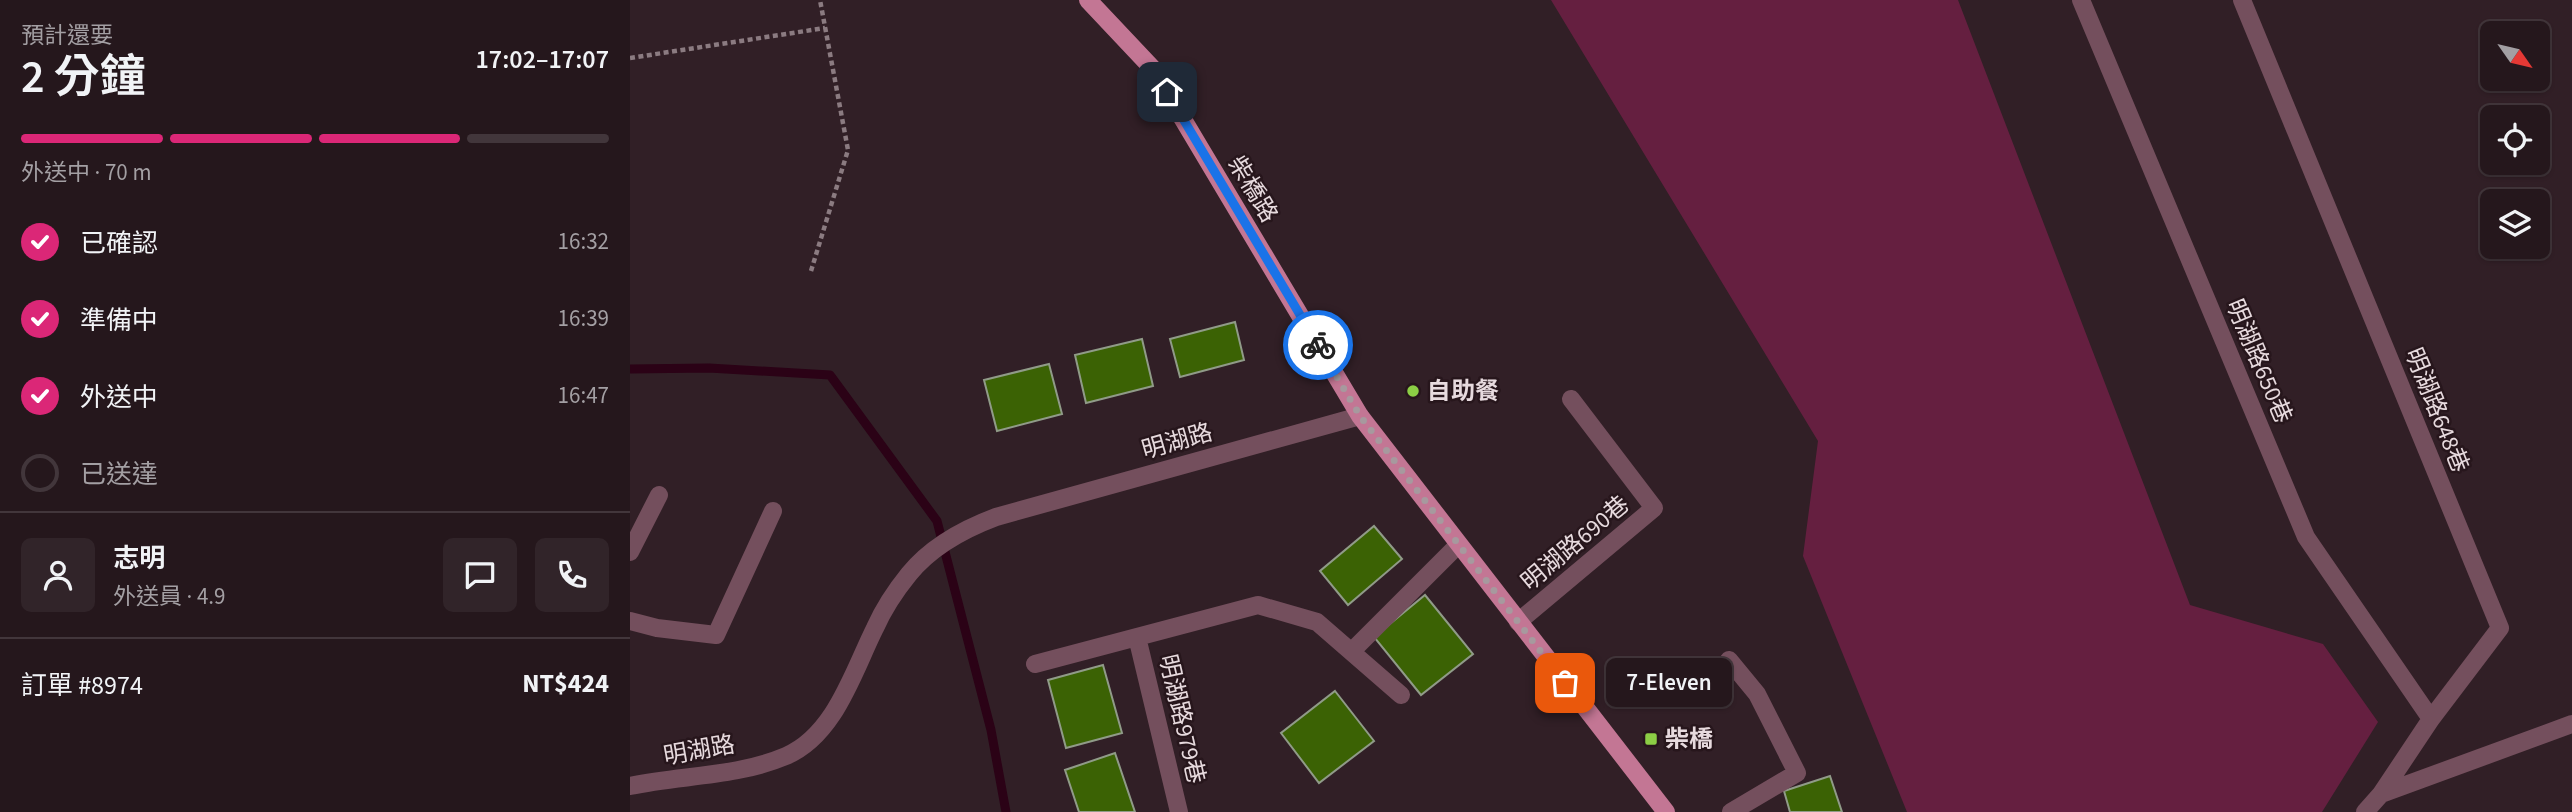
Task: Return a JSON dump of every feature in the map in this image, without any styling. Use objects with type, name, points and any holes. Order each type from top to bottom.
[{"type":"main road","name":"柴橋路","points":[[1094,1],[1153,69],[1360,416]]},
{"type":"main road","points":[[1360,416],[1666,812]]},
{"type":"street","name":"明湖路650巷","points":[[2081,0],[2305,537],[2431,719]]},
{"type":"street","name":"明湖路648巷","points":[[2242,0],[2500,628],[2431,719],[2381,794],[2365,812]]},
{"type":"street","name":"明湖路690巷","points":[[1518,622],[1654,509],[1571,399]]},
{"type":"street","name":"明湖路","points":[[630,786],[723,774],[787,756],[814,737],[847,692],[876,626],[908,575],[925,558],[964,530],[996,517],[1360,416]]},
{"type":"street","points":[[630,552],[659,495]]},
{"type":"street","points":[[630,621],[657,628],[716,635],[773,511]]},
{"type":"street","points":[[1352,651],[1458,545]]},
{"type":"street","name":"明湖路979巷","points":[[1035,664],[1258,606],[1317,622],[1401,695]]},
{"type":"street","name":"明湖路979巷","points":[[1138,637],[1179,812]]},
{"type":"street","points":[[1729,660],[1757,694],[1797,773],[1731,812]]},
{"type":"street","points":[[2381,794],[2572,724]]},
{"type":"path","points":[[811,271],[848,150],[820,0]]},
{"type":"path","points":[[630,58],[825,28]]},
{"type":"shaded area","points":[[1551,0],[1958,0],[2190,605],[2323,644],[2378,722],[2322,812],[1907,812],[1803,556],[1818,441]]},
{"type":"building","points":[[1235,322],[1244,360],[1180,377],[1170,339]]},
{"type":"building","points":[[1142,339],[1153,386],[1086,403],[1075,355]]},
{"type":"building","points":[[1049,364],[1062,414],[997,431],[984,380]]},
{"type":"building","points":[[1374,526],[1402,559],[1348,605],[1320,571]]},
{"type":"building","points":[[1425,595],[1473,654],[1421,695],[1374,637]]},
{"type":"building","points":[[1103,665],[1122,733],[1066,748],[1048,680]]},
{"type":"building","points":[[1335,691],[1374,741],[1319,783],[1281,733]]},
{"type":"building","points":[[1115,753],[1135,812],[1079,812],[1065,770]]},
{"type":"building","points":[[1830,776],[1842,812],[1790,812],[1784,791]]},
{"type":"waterway","points":[[630,369],[709,368],[830,375],[937,521],[991,730],[1006,812]]},
{"type":"way so far","points":[[1318,345],[1360,416],[1565,683]]},
{"type":"place","name":"自助餐","points":[[1413,391]]},
{"type":"place","name":"7-Eleven","points":[[1565,683]]},
{"type":"place","name":"柴橋","points":[[1651,739]]},
{"type":"route","points":[[1167,92],[1318,345]]}]
